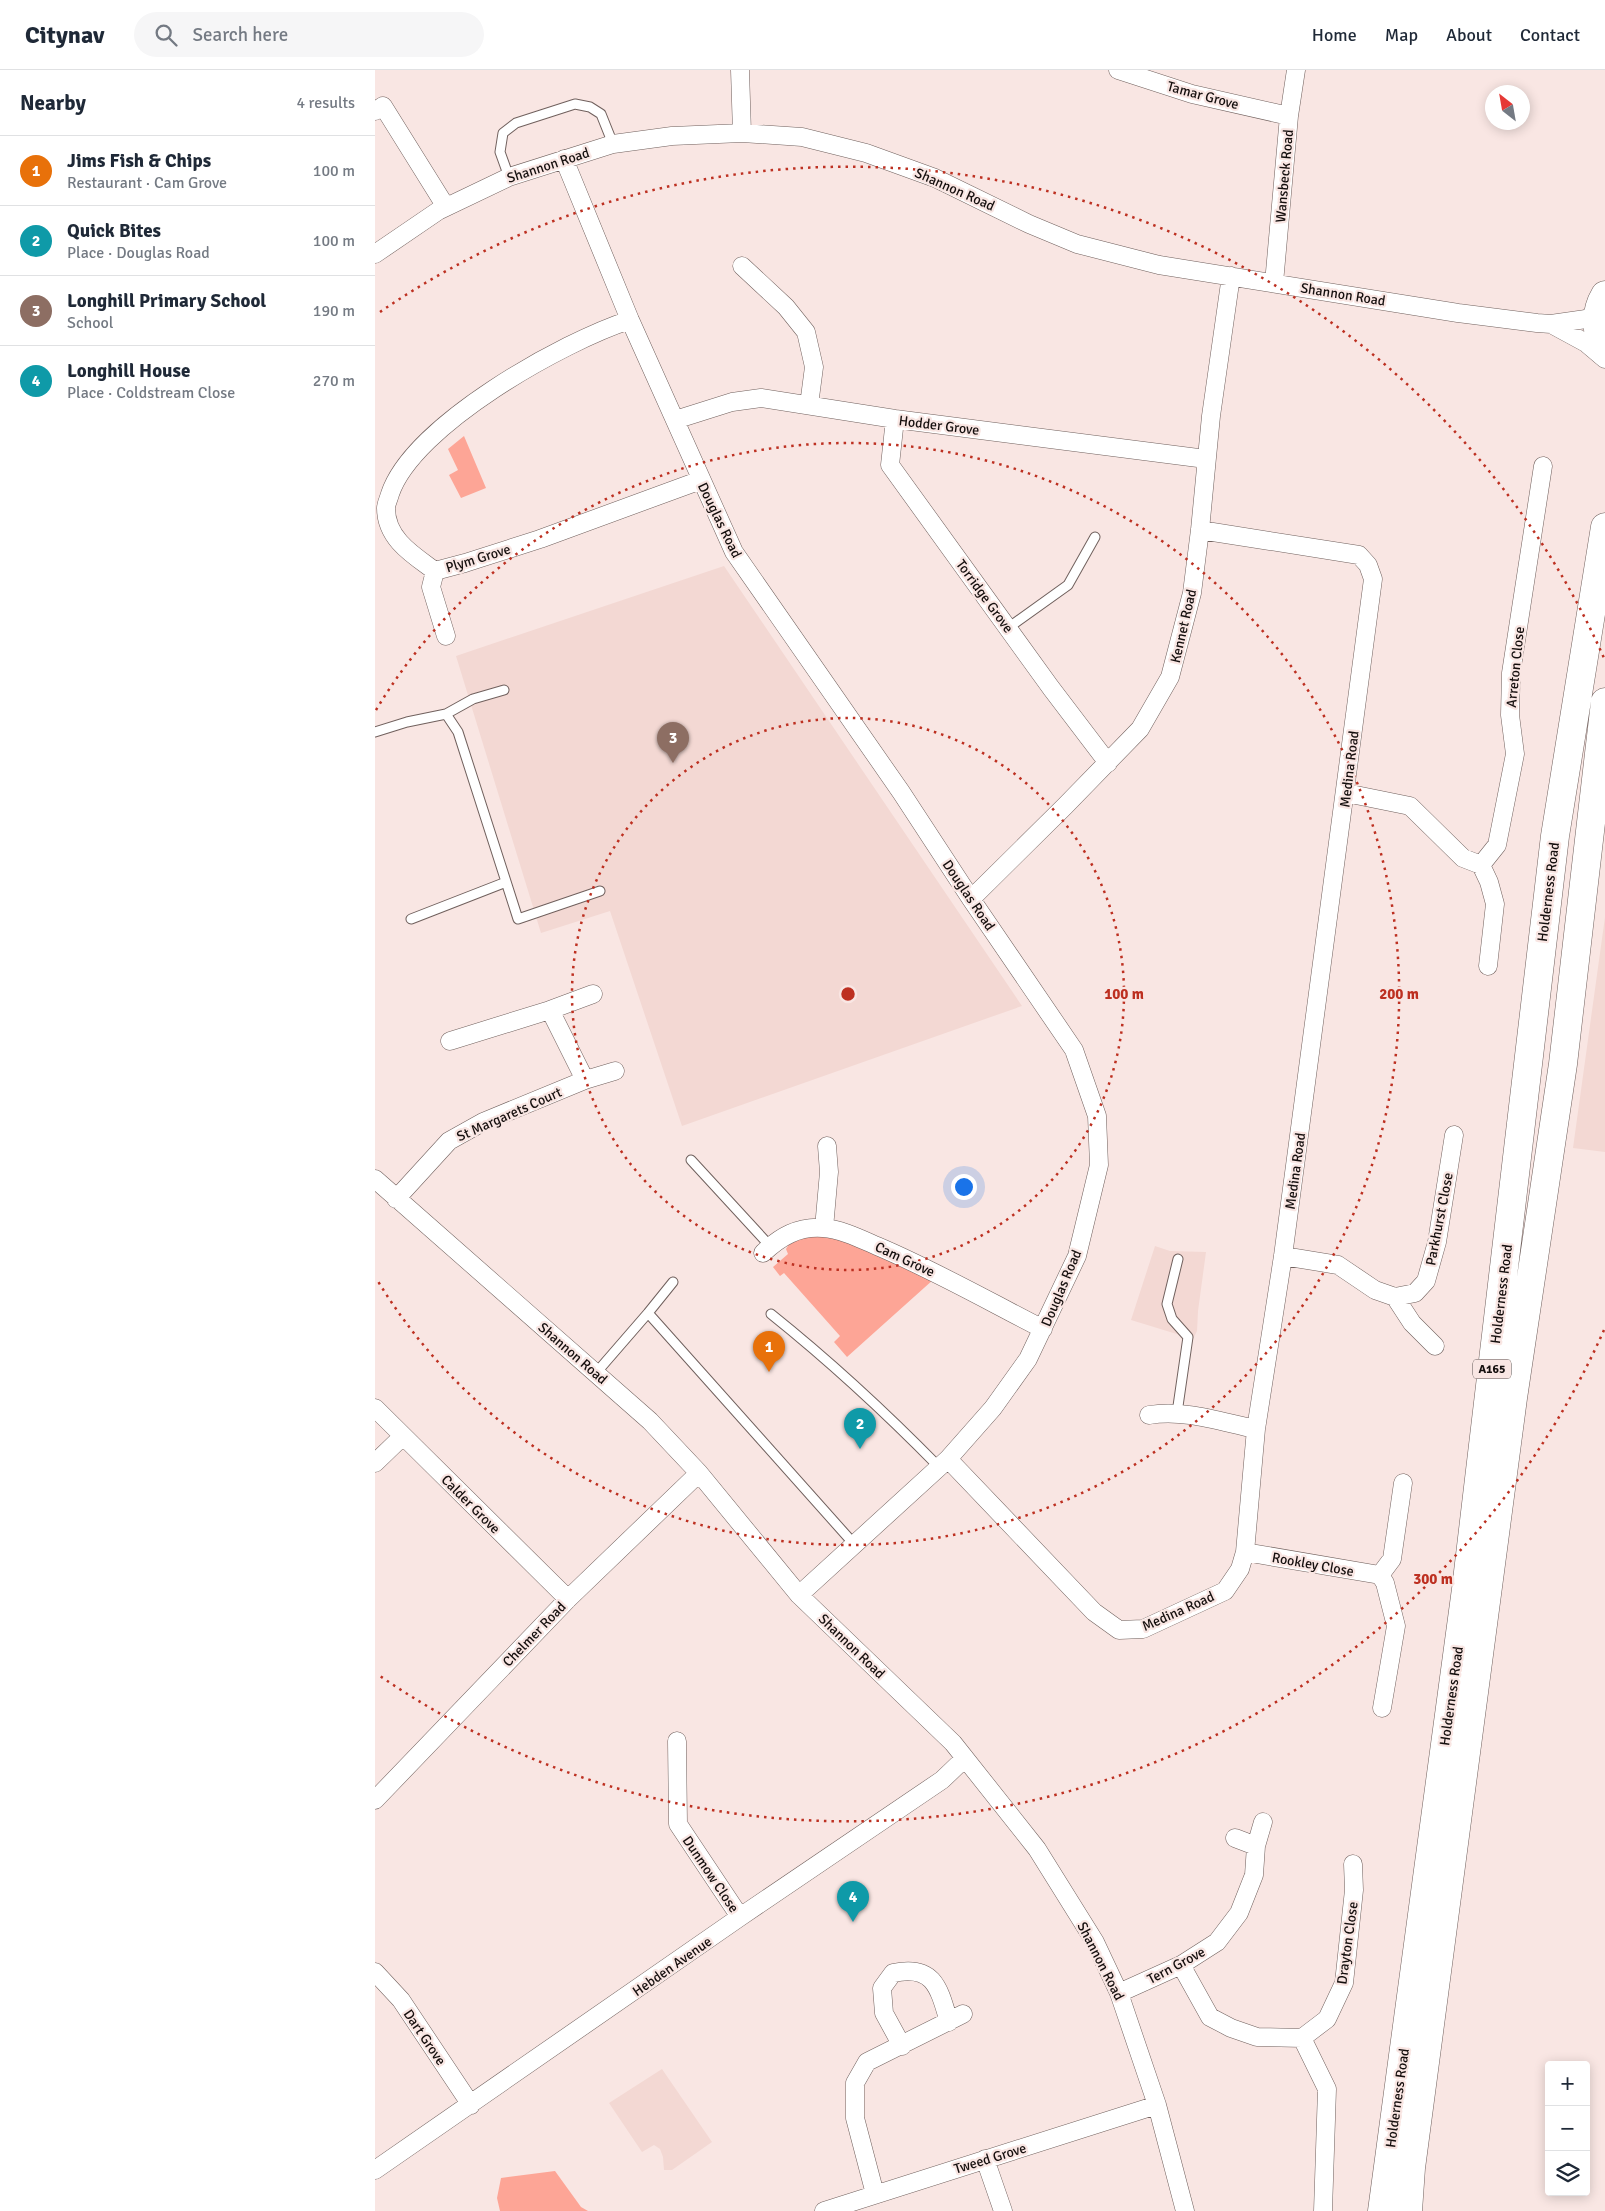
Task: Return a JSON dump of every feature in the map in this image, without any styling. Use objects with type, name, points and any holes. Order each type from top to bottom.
[{"type":"highway","points":[[1604,297],[1597,317],[1598,334],[1605,352]]},
{"type":"highway","name":"Holderness Road","points":[[1447,1809],[1466,1589],[1555,836],[1605,527]]},
{"type":"highway","name":"Holderness Road","points":[[1408,2211],[1440,1865],[1447,1809],[1513,1398],[1563,1064],[1605,702]]},
{"type":"highway","name":"Holderness Road","points":[[1382,2211],[1440,1865]]},
{"type":"street","points":[[741,70],[743,132]]},
{"type":"street","name":"Tamar Grove","points":[[1118,70],[1192,94],[1289,116]]},
{"type":"street","name":"Wansbeck Road","points":[[1274,282],[1289,116],[1296,70]]},
{"type":"street","points":[[375,111],[383,106],[446,207]]},
{"type":"street","name":"Shannon Road","points":[[375,254],[446,207],[509,177],[613,144],[673,136],[743,132],[802,137],[866,153],[935,178],[1029,224],[1077,244],[1159,265],[1458,313],[1551,324],[1586,319],[1593,315],[1604,297]]},
{"type":"street","name":"Douglas Road","points":[[565,159],[630,320],[733,552],[901,792],[971,900],[1074,1050],[1097,1116],[1099,1165],[1077,1256],[1028,1359],[993,1408],[944,1463],[799,1595]]},
{"type":"street","points":[[742,266],[786,307],[806,332],[814,367],[809,405]]},
{"type":"street","name":"Kennet Road","points":[[971,900],[1140,729],[1170,677],[1192,593],[1206,459],[1231,276]]},
{"type":"street","name":"Plym Grove","points":[[630,320],[611,326],[551,354],[506,381],[444,426],[410,458],[393,484],[386,507],[389,526],[402,548],[435,571],[540,539],[701,480]]},
{"type":"street","name":"Shannon Road","points":[[1551,324],[1586,343],[1605,359]]},
{"type":"street","name":"Hodder Grove","points":[[675,420],[732,402],[761,398],[895,419],[1206,459]]},
{"type":"street","name":"Torridge Grove","points":[[895,419],[890,466],[1108,763]]},
{"type":"street","name":"Arreton Close","points":[[1481,865],[1497,845],[1515,754],[1510,715],[1511,674],[1546,493],[1543,466]]},
{"type":"street","name":"Medina Road","points":[[944,1463],[1094,1612],[1119,1630],[1143,1629],[1225,1591],[1240,1569],[1245,1552],[1256,1429],[1283,1256],[1373,579],[1368,565],[1359,555],[1200,530]]},
{"type":"street","points":[[435,571],[431,588],[446,636]]},
{"type":"street","points":[[1346,793],[1410,806],[1463,858],[1481,865],[1489,882],[1495,904],[1488,966]]},
{"type":"street","points":[[450,1041],[550,1010],[593,994]]},
{"type":"street","points":[[550,1010],[585,1080]]},
{"type":"street","name":"St Margarets Court","points":[[396,1198],[449,1141],[483,1122],[585,1080],[615,1071]]},
{"type":"street","name":"Parkhurst Close","points":[[1395,1297],[1415,1293],[1426,1282],[1437,1242],[1458,1145]]},
{"type":"street","points":[[824,1228],[829,1172],[827,1146]]},
{"type":"street","name":"Shannon Road","points":[[375,1178],[650,1421],[699,1472],[799,1595],[867,1659],[965,1758],[1037,1849],[1095,1942],[1119,1993],[1157,2105],[1185,2211]]},
{"type":"street","name":"Cam Grove","points":[[766,1250],[795,1230],[824,1228],[861,1239],[913,1261],[1043,1329]]},
{"type":"street","points":[[1283,1256],[1338,1265],[1375,1290],[1395,1297],[1412,1323],[1435,1346]]},
{"type":"street","name":"Calder Grove","points":[[375,1408],[568,1599]]},
{"type":"street","points":[[1149,1415],[1166,1412],[1177,1413],[1256,1429]]},
{"type":"street","points":[[375,1463],[403,1436]]},
{"type":"street","name":"Chelmer Road","points":[[375,1800],[568,1599],[699,1472]]},
{"type":"street","points":[[1382,1708],[1396,1626],[1385,1583],[1380,1575],[1392,1559],[1403,1483]]},
{"type":"street","name":"Rookley Close","points":[[1245,1552],[1380,1575]]},
{"type":"street","name":"Dunmow Close","points":[[677,1742],[678,1824],[740,1917]]},
{"type":"street","name":"Hebden Avenue","points":[[375,2170],[941,1780],[965,1758]]},
{"type":"street","name":"Tern Grove","points":[[1119,1993],[1181,1965],[1217,1942],[1239,1913],[1254,1876],[1256,1846],[1263,1822]]},
{"type":"street","points":[[1235,1838],[1256,1846]]},
{"type":"street","name":"Drayton Close","points":[[1302,2038],[1327,2020],[1343,1983],[1354,1890],[1353,1864]]},
{"type":"street","points":[[1181,1965],[1210,2017],[1231,2028],[1257,2037],[1302,2038],[1327,2088],[1323,2211]]},
{"type":"street","points":[[875,2194],[855,2118],[855,2084],[867,2062],[902,2046],[956,2018],[931,1978],[910,1969],[893,1973],[883,1988],[884,2013],[902,2046]]},
{"type":"street","name":"Dart Grove","points":[[375,1972],[401,2000],[471,2105]]},
{"type":"street","name":"Tweed Grove","points":[[824,2211],[1157,2105]]},
{"type":"street","points":[[985,2159],[1003,2211]]},
{"type":"lane","points":[[509,177],[500,152],[503,133],[516,123],[575,104],[590,107],[601,114],[613,144]]},
{"type":"lane","points":[[1008,628],[1068,585],[1095,537]]},
{"type":"lane","points":[[375,732],[407,722],[446,714],[473,699],[504,690]]},
{"type":"lane","points":[[446,714],[457,732],[517,919],[600,890]]},
{"type":"lane","points":[[411,919],[506,882]]},
{"type":"lane","points":[[691,1160],[766,1250]]},
{"type":"lane","points":[[1177,1413],[1189,1336],[1172,1319],[1167,1304],[1178,1259]]},
{"type":"lane","points":[[595,1373],[649,1313],[673,1282]]},
{"type":"lane","points":[[649,1313],[854,1544]]},
{"type":"lane","points":[[771,1314],[817,1351],[944,1463]]},
{"type":"shaded area","points":[[464,436],[486,488],[461,498],[449,475],[458,470],[448,449]]},
{"type":"shaded area","points":[[724,566],[1022,1006],[682,1126],[610,911],[541,933],[456,656]]},
{"type":"shaded area","points":[[1605,917],[1605,1152],[1573,1148]]},
{"type":"shaded area","points":[[828,1234],[934,1279],[847,1357],[834,1342],[840,1336],[784,1273],[780,1276],[773,1267],[788,1254],[786,1249],[792,1239]]},
{"type":"shaded area","points":[[1155,1246],[1170,1251],[1206,1252],[1197,1331],[1193,1339],[1131,1320]]},
{"type":"shaded area","points":[[662,2069],[712,2142],[672,2170],[664,2170],[660,2149],[654,2145],[642,2152],[609,2103]]},
{"type":"shaded area","points":[[555,2171],[581,2207],[588,2211],[500,2211],[497,2198],[501,2178]]},
{"type":"place","name":"Longhill Primary School","points":[[673,763]]},
{"type":"place","name":"Jims Fish & Chips","points":[[769,1372]]},
{"type":"place","name":"Quick Bites","points":[[860,1449]]},
{"type":"place","name":"Longhill House","points":[[853,1922]]}]
